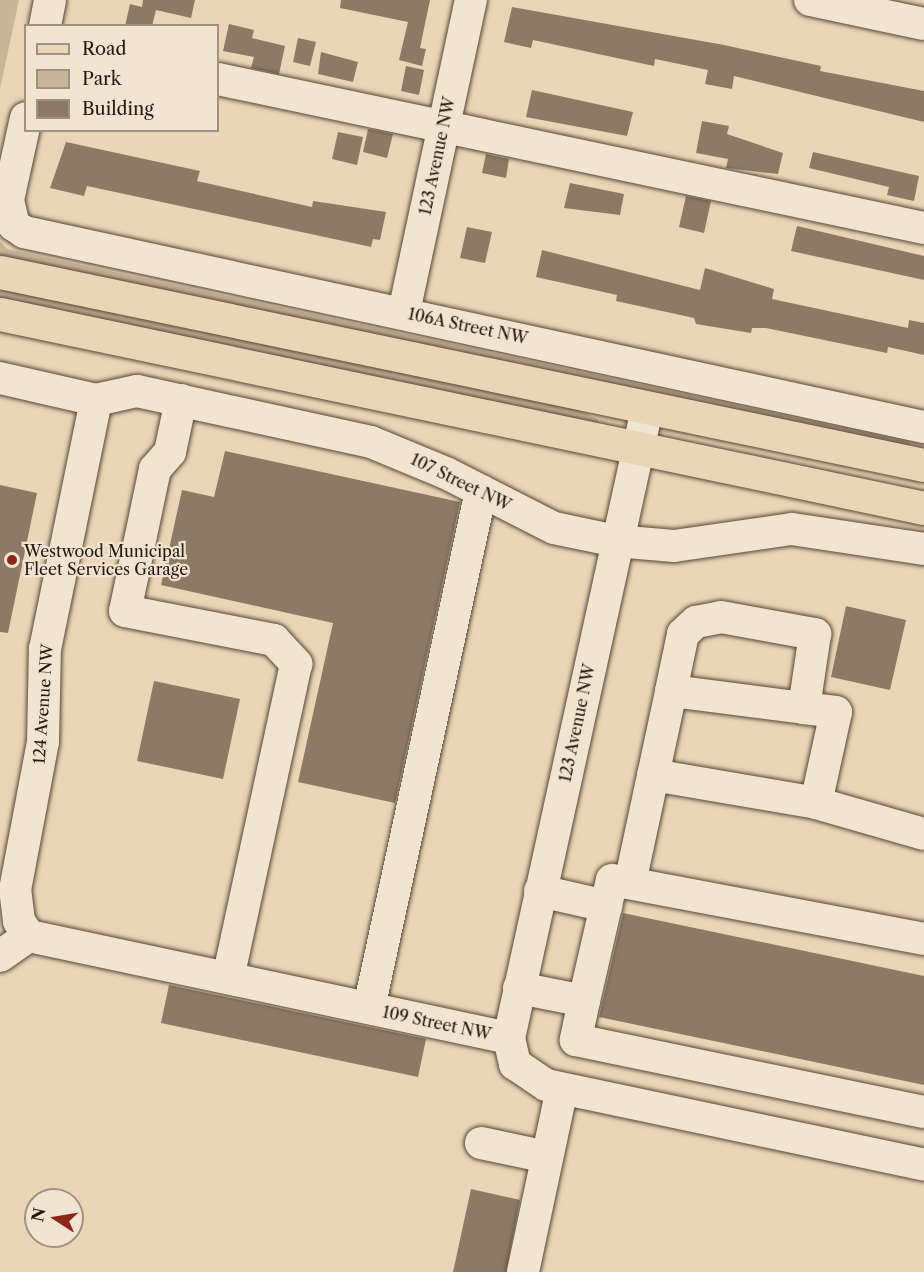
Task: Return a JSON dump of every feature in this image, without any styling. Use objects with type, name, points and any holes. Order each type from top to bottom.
[{"type":"main road","points":[[0,272],[647,409],[924,465]]},
{"type":"main road","points":[[0,314],[924,508]]},
{"type":"street","points":[[45,24],[50,0]]},
{"type":"street","name":"123 Avenue NW","points":[[404,312],[471,0]]},
{"type":"street","points":[[810,0],[924,24]]},
{"type":"street","points":[[219,79],[924,228]]},
{"type":"street","name":"106A Street NW","points":[[24,127],[8,200],[14,225],[43,236],[404,312],[924,427]]},
{"type":"street","name":"107 Street NW","points":[[0,378],[96,400],[136,391],[371,442],[481,491],[554,528],[616,541],[674,546],[792,529],[924,549]]},
{"type":"street","name":"124 Avenue NW","points":[[29,936],[19,921],[15,890],[43,742],[45,649],[96,400]]},
{"type":"street","points":[[181,400],[170,452],[155,469],[124,611],[274,640],[296,664],[228,978]]},
{"type":"street","name":"123 Avenue NW","points":[[508,1038],[647,409]]},
{"type":"street","points":[[369,1008],[481,491]]},
{"type":"street","points":[[630,883],[683,634],[696,622],[721,617],[815,634],[804,708]]},
{"type":"street","points":[[671,691],[836,712],[816,803]]},
{"type":"street","points":[[653,775],[816,803],[924,834]]},
{"type":"street","points":[[924,939],[612,880],[576,1040],[924,1112]]},
{"type":"street","points":[[540,891],[606,906]]},
{"type":"street","points":[[0,956],[29,936]]},
{"type":"street","name":"109 Street NW","points":[[29,936],[508,1038],[515,1064],[525,1076],[562,1089],[924,1165]]},
{"type":"street","points":[[519,988],[584,1001]]},
{"type":"street","points":[[523,1272],[562,1089]]},
{"type":"street","points":[[481,1143],[547,1157]]},
{"type":"green space","points":[[0,0],[19,0],[0,89]]},
{"type":"green space","points":[[0,241],[7,249],[910,442],[910,446],[0,257]]},
{"type":"green space","points":[[0,286],[575,408],[599,420],[594,427],[0,301]]},
{"type":"building","points":[[143,0],[195,0],[191,18],[156,10],[152,24],[125,24],[130,4],[142,7]]},
{"type":"building","points":[[341,0],[430,0],[420,48],[426,49],[422,66],[399,60],[408,22],[340,8]]},
{"type":"building","points":[[512,7],[724,45],[821,66],[820,71],[924,91],[924,122],[734,76],[732,89],[705,84],[708,70],[655,59],[654,66],[533,40],[531,48],[504,42]]},
{"type":"building","points":[[229,24],[254,30],[252,38],[285,46],[279,74],[251,68],[254,57],[223,51]]},
{"type":"building","points":[[298,38],[316,42],[310,66],[293,62]]},
{"type":"building","points":[[321,52],[358,62],[353,82],[318,74]]},
{"type":"building","points":[[406,66],[424,70],[419,95],[401,91]]},
{"type":"building","points":[[532,90],[633,112],[627,136],[526,117]]},
{"type":"building","points":[[702,121],[729,126],[727,134],[783,153],[778,174],[726,168],[728,159],[696,153]]},
{"type":"building","points":[[368,129],[393,134],[387,158],[363,152]]},
{"type":"building","points":[[338,132],[363,137],[357,165],[332,159]]},
{"type":"building","points":[[66,142],[200,171],[197,181],[312,207],[313,201],[386,212],[380,240],[373,239],[371,247],[87,186],[84,196],[50,188]]},
{"type":"building","points":[[813,152],[919,176],[914,201],[887,195],[889,187],[809,168]]},
{"type":"building","points":[[486,154],[509,159],[506,178],[482,173]]},
{"type":"building","points":[[570,183],[624,194],[620,215],[564,208]]},
{"type":"building","points":[[686,196],[711,201],[704,233],[679,227]]},
{"type":"building","points":[[797,226],[924,256],[924,280],[791,251]]},
{"type":"building","points":[[467,227],[492,232],[485,263],[460,258]]},
{"type":"building","points":[[542,250],[700,290],[705,268],[774,289],[772,299],[908,328],[909,320],[924,323],[924,355],[888,347],[887,353],[766,328],[752,328],[751,333],[696,324],[694,318],[616,301],[617,295],[536,277]]},
{"type":"building","points":[[225,451],[460,502],[395,803],[298,782],[333,623],[161,585],[182,490],[214,497]]},
{"type":"building","name":"Westwood Municipal Fleet Services Garage","points":[[0,485],[37,493],[8,633],[0,632]]},
{"type":"building","points":[[846,606],[906,620],[890,690],[831,677]]},
{"type":"building","points":[[154,681],[240,699],[223,779],[137,761]]},
{"type":"building","points":[[623,913],[924,976],[924,1085],[599,1017]]},
{"type":"building","points":[[169,985],[426,1039],[418,1077],[161,1023]]},
{"type":"building","points":[[471,1189],[520,1200],[506,1272],[453,1272]]},
{"type":"place","name":"Westwood Municipal Fleet Services Garage","points":[[12,560]]}]
